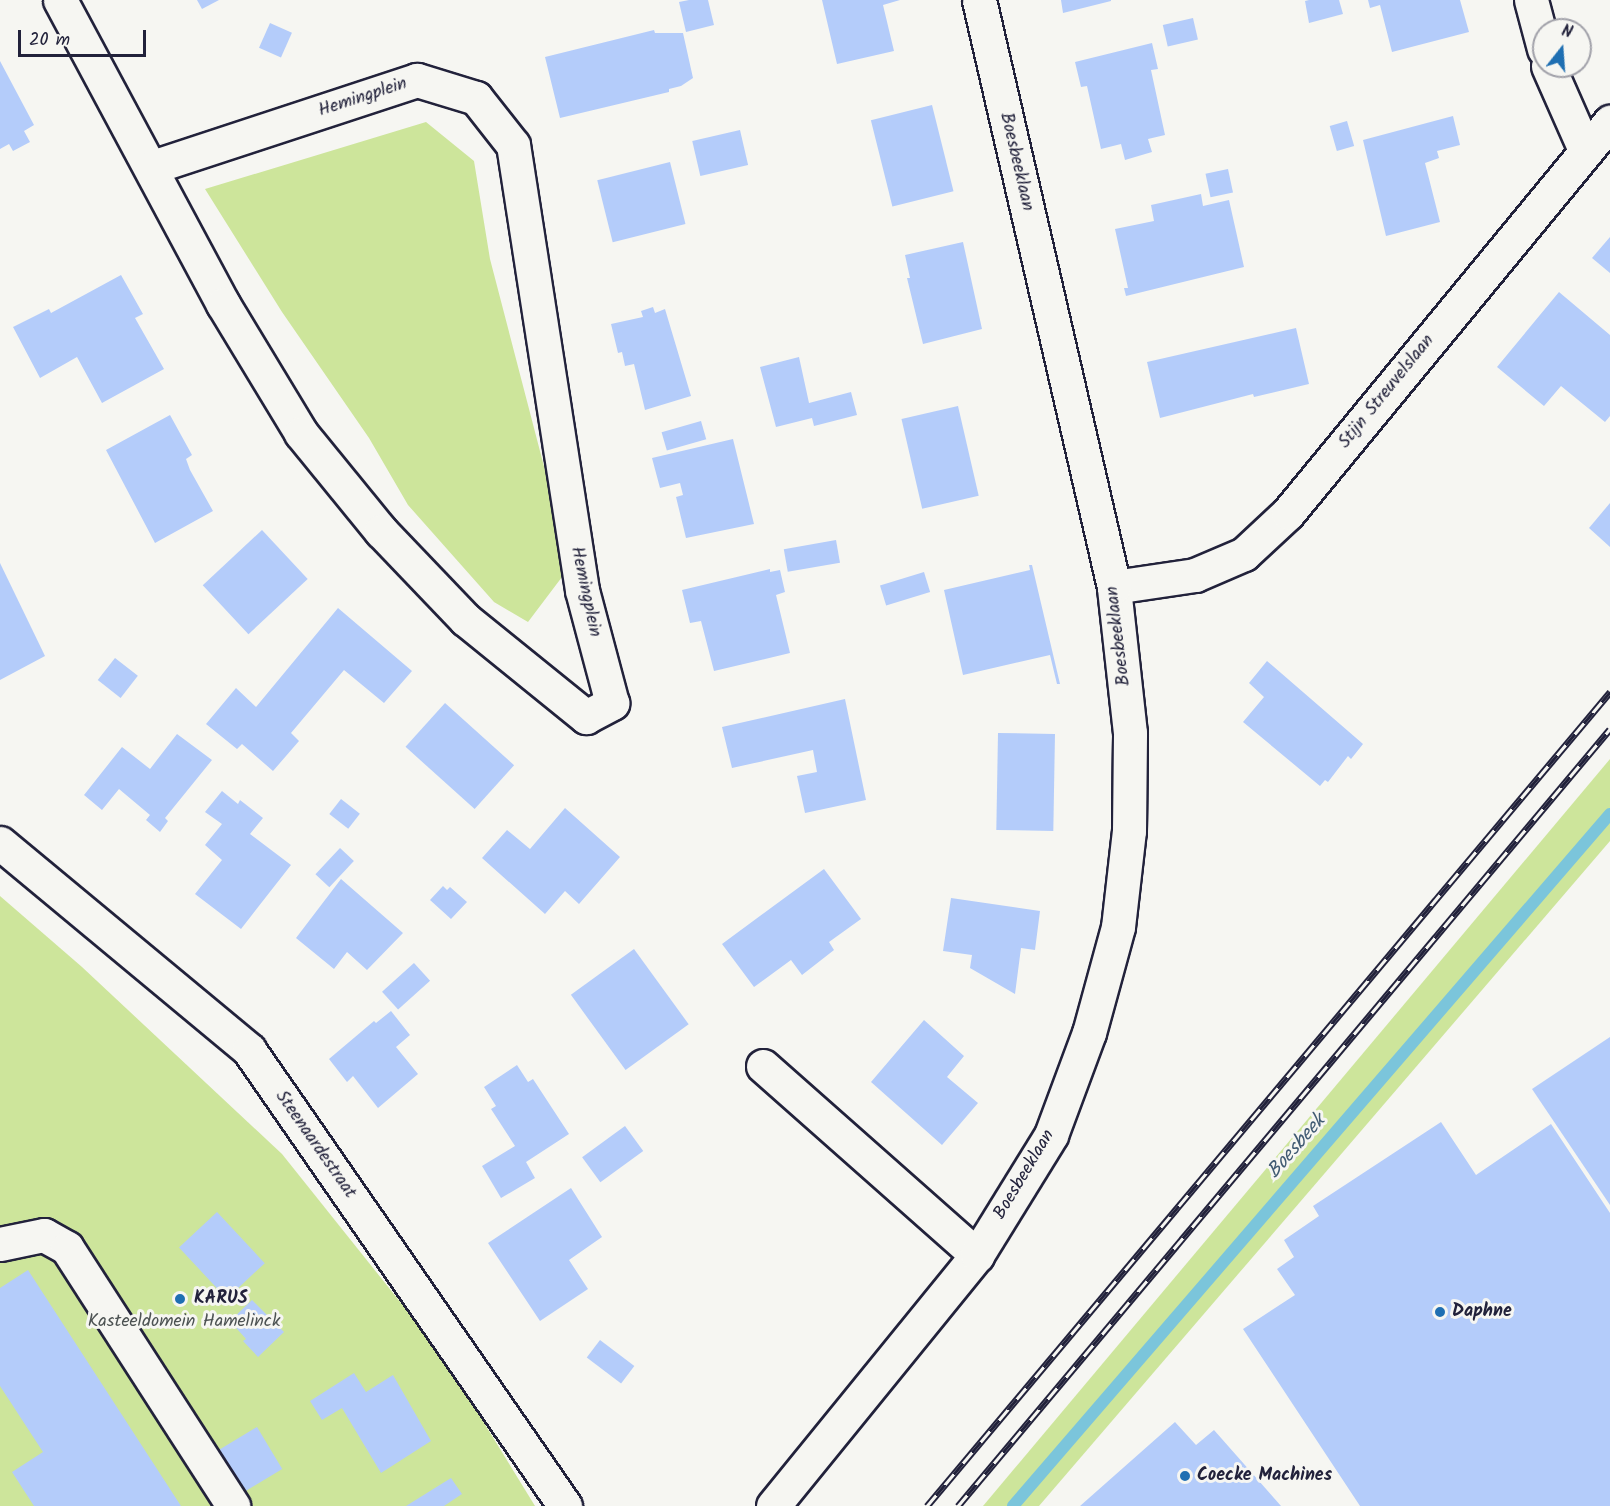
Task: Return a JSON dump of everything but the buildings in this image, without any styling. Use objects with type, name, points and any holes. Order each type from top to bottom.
[{"type":"street","name":"Hemingplein","points":[[60,0],[152,167],[223,304],[301,433],[381,531],[465,619],[586,717],[612,703],[582,590],[513,145],[476,98],[417,80],[152,167]]},
{"type":"street","name":"Boesbeeklaan","points":[[773,1506],[977,1255],[1051,1135],[1089,1033],[1118,927],[1129,831],[1130,733],[1114,587],[979,0]]},
{"type":"street","points":[[1531,0],[1536,18]]},
{"type":"street","points":[[1553,78],[1585,150]]},
{"type":"street","name":"Stijn Streuvelslaan","points":[[1114,587],[1196,575],[1244,554],[1288,513],[1610,122]]},
{"type":"street","name":"Steenaardestraat","points":[[0,843],[249,1050],[565,1506]]},
{"type":"street","points":[[763,1065],[977,1255]]},
{"type":"street","points":[[0,1244],[44,1236],[67,1248],[233,1506]]},
{"type":"green space","points":[[426,122],[474,161],[490,259],[547,478],[562,577],[528,622],[494,602],[408,505],[369,438],[282,312],[205,189]]},
{"type":"green space","points":[[1610,759],[1610,841],[1039,1506],[983,1506]]},
{"type":"green space","name":"Kasteeldomein Hamelinck","points":[[0,896],[82,967],[282,1154],[409,1313],[459,1382],[535,1506],[0,1506]]},
{"type":"waterway","name":"Boesbeek","points":[[1013,1506],[1610,814]]},
{"type":"railway","points":[[927,1506],[1610,692]]},
{"type":"railway","points":[[958,1506],[1610,729]]},
{"type":"place","name":"KARUS","points":[[180,1299]]},
{"type":"place","name":"Daphne","points":[[1440,1312]]},
{"type":"place","name":"Coecke Machines","points":[[1185,1476]]}]
